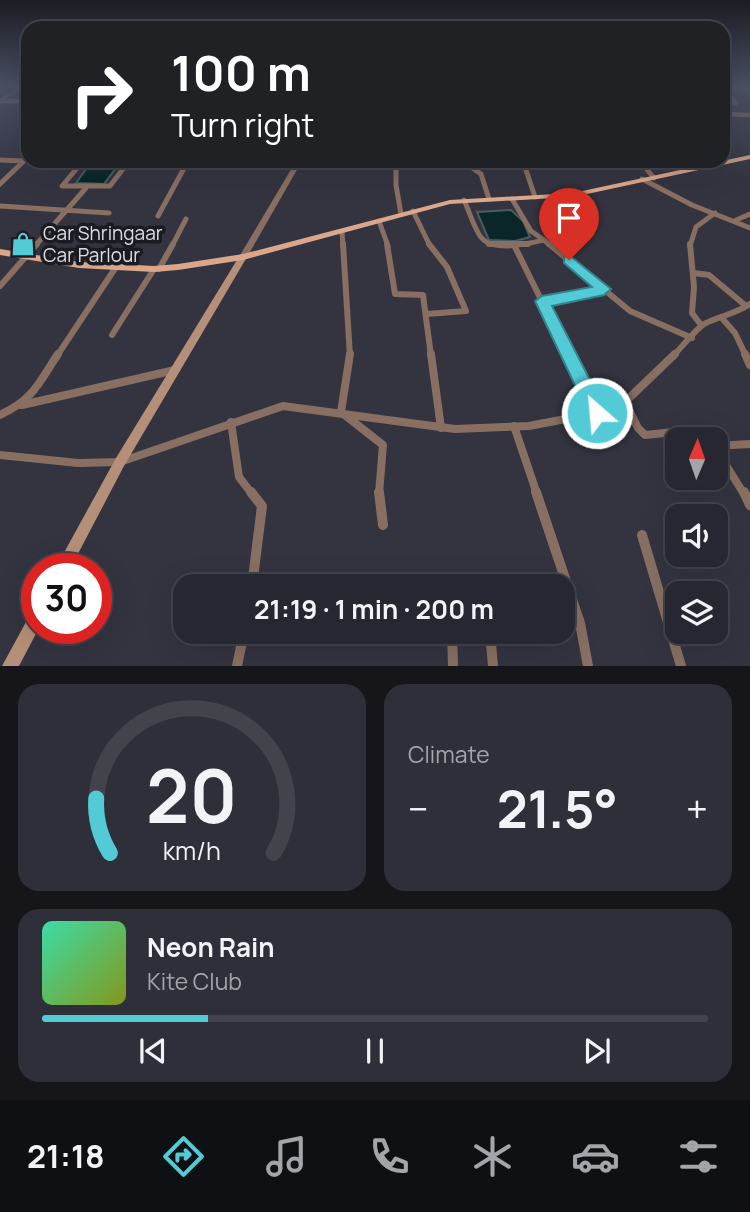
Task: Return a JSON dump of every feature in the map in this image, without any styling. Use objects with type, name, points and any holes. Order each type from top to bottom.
[{"type":"main road","points":[[730,159],[750,156]]},
{"type":"main road","points":[[0,252],[79,265],[156,269],[243,257],[401,214],[464,200],[573,195],[691,168]]},
{"type":"main road","points":[[71,553],[120,462],[243,257]]},
{"type":"main road","points":[[10,666],[22,644]]},
{"type":"street","points":[[730,118],[733,121]]},
{"type":"street","points":[[0,160],[21,159]]},
{"type":"street","points":[[0,184],[21,164]]},
{"type":"street","points":[[77,168],[62,186],[86,188],[112,184],[124,168]]},
{"type":"street","points":[[158,216],[184,168]]},
{"type":"street","points":[[243,257],[295,168]]},
{"type":"street","points":[[396,168],[401,214]]},
{"type":"street","points":[[472,168],[481,174],[489,199]]},
{"type":"street","points":[[525,168],[535,197]]},
{"type":"street","points":[[646,168],[654,178]]},
{"type":"street","points":[[642,179],[685,202],[750,228]]},
{"type":"street","points":[[0,286],[86,188]]},
{"type":"street","points":[[512,199],[531,231],[604,289],[642,317],[692,338]]},
{"type":"street","points":[[464,200],[485,242],[514,245],[544,240]]},
{"type":"street","points":[[0,206],[109,213]]},
{"type":"street","points":[[413,211],[430,248],[447,267],[466,311],[427,314]]},
{"type":"street","points":[[701,325],[692,313],[693,273],[690,245],[696,227],[715,213]]},
{"type":"street","points":[[734,221],[750,214]]},
{"type":"street","points":[[111,335],[127,309],[135,303],[186,219]]},
{"type":"street","points":[[379,221],[390,252],[395,294],[421,293],[427,314],[441,428]]},
{"type":"street","points":[[341,412],[351,351],[342,232]]},
{"type":"street","points":[[514,245],[597,413]]},
{"type":"street","points":[[22,405],[85,318],[116,267]]},
{"type":"street","points":[[0,455],[78,463],[120,462],[283,406],[441,428],[514,426],[597,413],[625,402],[692,338],[701,325],[748,305],[709,275],[693,273]]},
{"type":"street","points":[[542,301],[560,300],[604,289]]},
{"type":"street","points":[[721,317],[736,333],[750,365]]},
{"type":"street","points":[[0,415],[22,405],[175,370]]},
{"type":"street","points":[[625,402],[645,435],[665,433]]},
{"type":"street","points":[[341,412],[383,445],[378,486],[383,525]]},
{"type":"street","points":[[230,422],[239,477],[262,506],[254,574]]},
{"type":"street","points":[[514,426],[580,623],[588,666]]},
{"type":"street","points":[[728,447],[750,444]]},
{"type":"street","points":[[728,466],[750,505]]},
{"type":"street","points":[[642,535],[681,666]]},
{"type":"street","points":[[237,666],[242,644]]},
{"type":"street","points":[[452,644],[453,666]]},
{"type":"street","points":[[491,644],[493,666]]},
{"type":"shaded area","points":[[87,168],[116,168],[104,184],[76,183]]},
{"type":"shaded area","points":[[511,210],[523,221],[530,237],[515,241],[489,240],[477,212]]},
{"type":"place","name":"Car Shringaar Car Parlour","points":[[23,244]]},
{"type":"route","points":[[569,260],[604,289],[560,300],[542,301],[597,413]]}]
